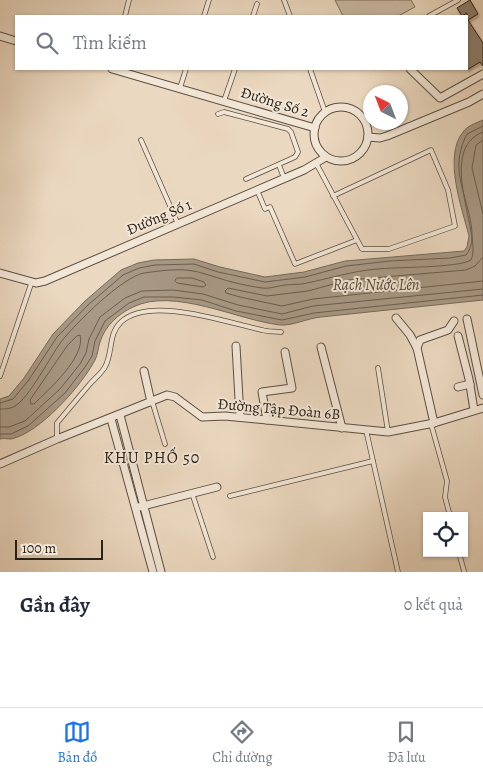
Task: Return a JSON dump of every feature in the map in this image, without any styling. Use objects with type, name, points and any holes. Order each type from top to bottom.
[{"type":"street","points":[[0,36],[15,41]]},
{"type":"street","name":"Đường Số 2","points":[[116,70],[315,128]]},
{"type":"street","points":[[411,70],[440,98],[483,74]]},
{"type":"street","points":[[368,137],[380,138],[387,136],[469,102],[483,94]]},
{"type":"street","points":[[336,107],[354,110],[366,122],[368,137],[363,151],[354,158],[343,162],[326,157],[318,149],[315,144],[315,128],[326,112],[336,107]]},
{"type":"street","name":"Đường Số 1","points":[[0,273],[32,282],[45,281],[257,190],[326,157]]},
{"type":"street","points":[[396,318],[410,335],[417,348],[433,423]]},
{"type":"street","points":[[466,320],[483,395]]},
{"type":"street","points":[[417,348],[420,340],[448,330],[454,321]]},
{"type":"street","points":[[458,336],[470,384],[474,410]]},
{"type":"street","points":[[236,346],[240,418]]},
{"type":"street","points":[[321,347],[342,428]]},
{"type":"street","points":[[267,420],[262,392],[292,388],[285,352]]},
{"type":"street","points":[[144,371],[152,402]]},
{"type":"street","points":[[458,387],[470,384]]},
{"type":"street","name":"Đường Tập Đoàn 6B","points":[[0,464],[167,395],[175,397],[202,416],[267,420],[388,432],[433,423],[483,408]]},
{"type":"street","points":[[120,415],[153,572]]},
{"type":"street","points":[[110,419],[161,572]]},
{"type":"street","points":[[140,507],[217,487]]},
{"type":"lane","points":[[125,15],[129,0]]},
{"type":"lane","points":[[204,15],[209,0]]},
{"type":"lane","points":[[284,0],[290,15]]},
{"type":"lane","points":[[431,15],[458,0]]},
{"type":"lane","points":[[253,15],[257,4]]},
{"type":"lane","points":[[180,88],[186,70]]},
{"type":"lane","points":[[224,101],[235,70]]},
{"type":"lane","points":[[310,70],[326,112]]},
{"type":"lane","points":[[218,114],[224,112],[288,129],[291,132],[298,152],[296,157],[279,166],[246,178]]},
{"type":"lane","points":[[141,140],[178,224]]},
{"type":"lane","points":[[316,163],[333,196],[362,249],[389,249],[455,226],[448,190],[432,150],[333,196]]},
{"type":"lane","points":[[279,166],[284,178]]},
{"type":"lane","points":[[257,190],[265,209],[270,206],[295,264],[357,240]]},
{"type":"lane","points":[[0,376],[32,282]]},
{"type":"lane","points":[[57,439],[57,423],[105,368],[112,334],[121,322],[136,313],[163,310],[190,313],[243,324],[262,331],[280,332]]},
{"type":"lane","points":[[0,352],[7,355]]},
{"type":"lane","points":[[378,368],[388,432]]},
{"type":"lane","points":[[152,402],[165,444]]},
{"type":"lane","points":[[433,423],[447,481],[445,497],[449,512]]},
{"type":"lane","points":[[366,430],[398,572]]},
{"type":"lane","points":[[230,496],[373,461]]},
{"type":"lane","points":[[192,493],[212,557]]},
{"type":"lane","points":[[461,557],[464,571]]},
{"type":"shaded area","points":[[335,0],[411,0],[415,7],[400,15],[342,15]]},
{"type":"water","name":"Rạch Nước Lên","points":[[483,120],[483,300],[321,317],[285,325],[263,322],[186,303],[149,302],[127,310],[113,321],[102,336],[96,358],[89,370],[59,407],[35,428],[11,439],[0,439],[0,399],[9,396],[24,378],[53,334],[85,301],[121,270],[138,263],[154,260],[194,259],[265,277],[304,272],[345,261],[464,251],[467,247],[469,236],[456,183],[455,155],[457,142],[463,132]]},
{"type":"building","points":[[470,0],[478,14],[468,20],[467,13],[461,15],[457,8]]},
{"type":"building","points":[[468,20],[483,43],[483,66],[480,62],[468,69]]},
{"type":"district","name":"KHU PHỐ 50","points":[[152,457]]}]
